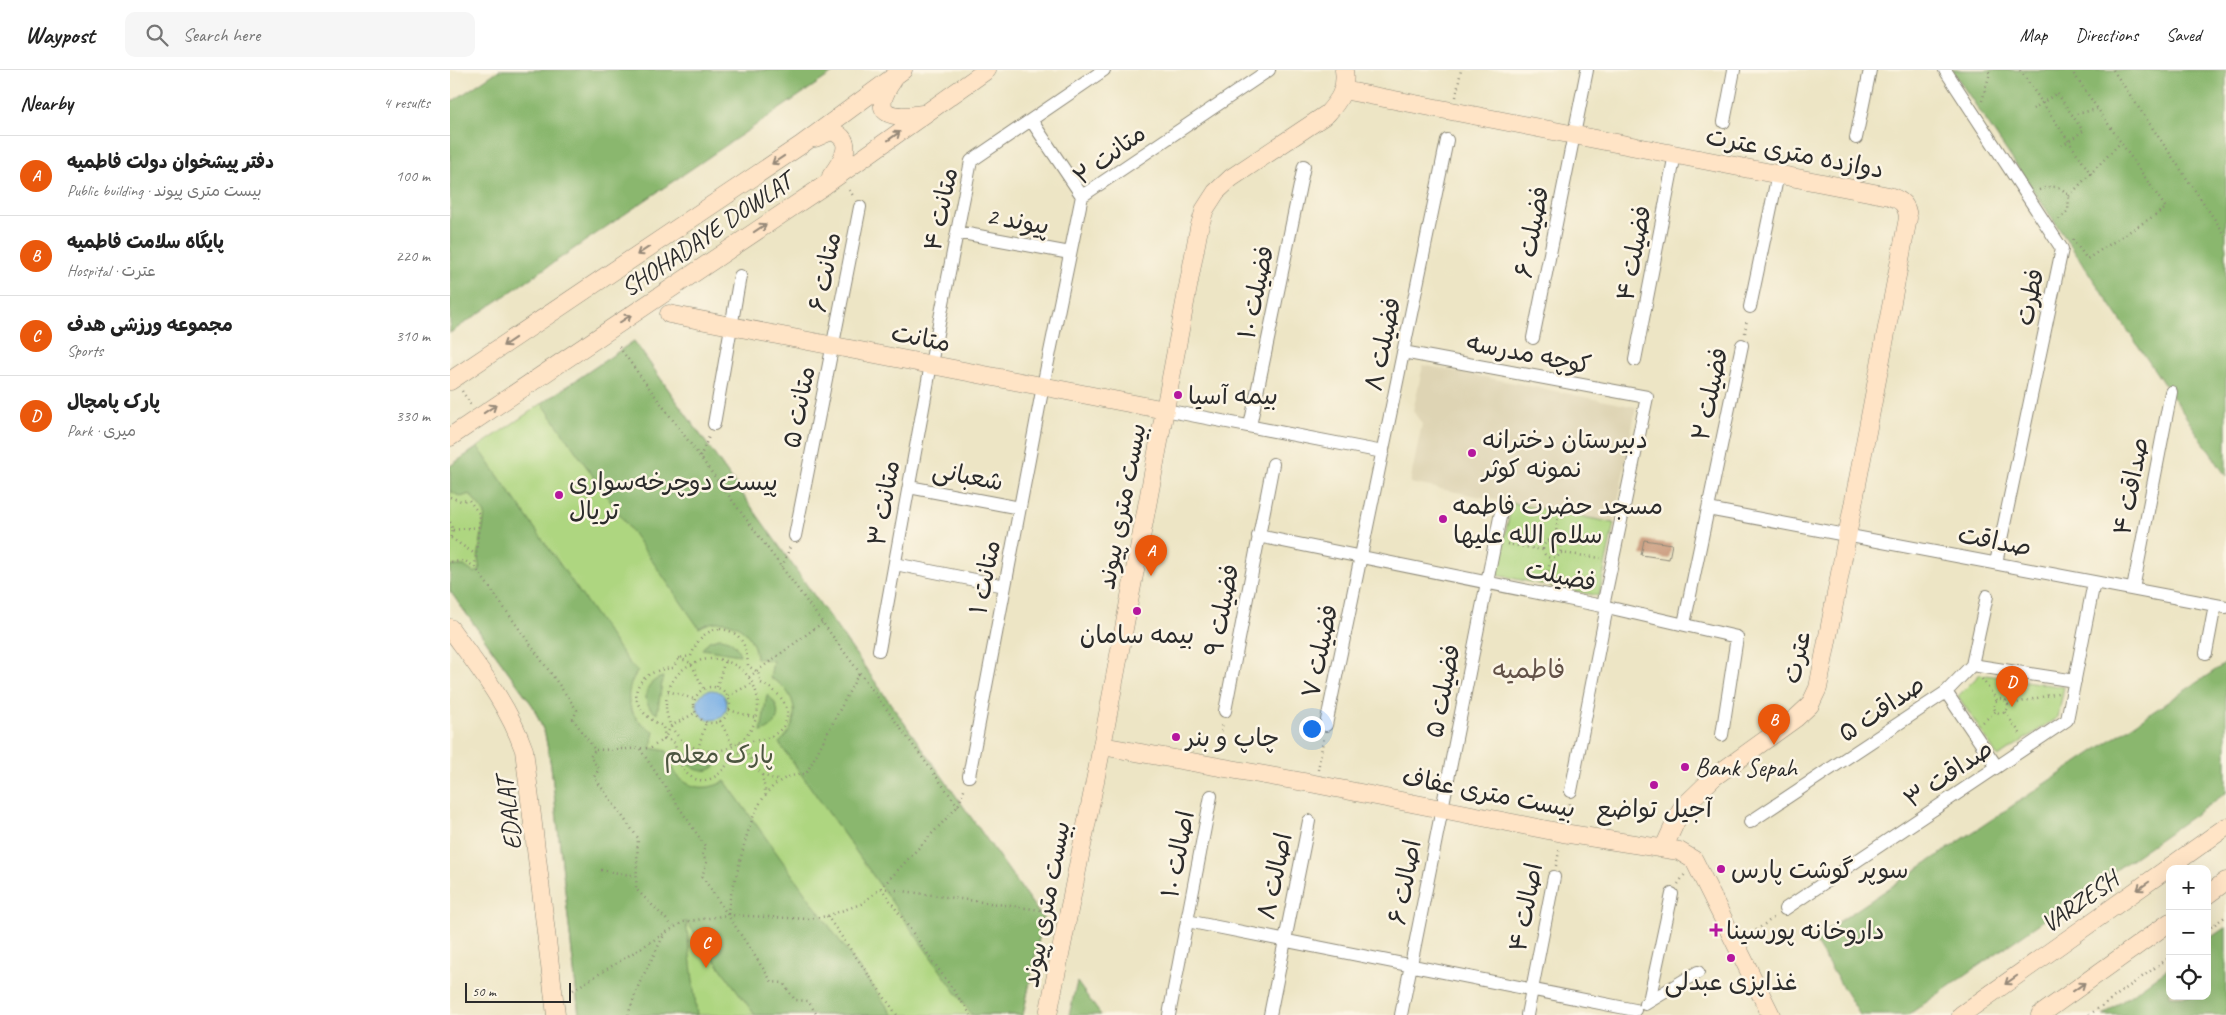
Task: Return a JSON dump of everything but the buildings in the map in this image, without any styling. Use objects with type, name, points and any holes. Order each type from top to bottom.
[{"type":"street","name":"SHOHADAYE DOWLAT","points":[[450,437],[825,185],[987,70]]},
{"type":"street","name":"متانت ۴","points":[[931,364],[971,161],[1104,70]]},
{"type":"street","name":"متانت ۲","points":[[1043,386],[1082,196],[1269,70]]},
{"type":"street","points":[[1344,70],[1344,90]]},
{"type":"street","name":"فضیلت ۶","points":[[1533,338],[1587,70]]},
{"type":"street","points":[[1724,122],[1734,70]]},
{"type":"street","points":[[1856,138],[1870,70]]},
{"type":"street","name":"فطرت","points":[[1945,70],[2062,249],[1996,563]]},
{"type":"street","name":"SHOHADAYE DOWLAT","points":[[450,381],[801,144],[900,72]]},
{"type":"street","points":[[900,72],[884,92],[882,100],[885,111],[892,116],[902,117],[924,114]]},
{"type":"street","name":"دوازده متری عترت","points":[[1344,90],[1890,196],[1904,203],[1908,209],[1847,534]]},
{"type":"street","name":"بیست متری پیوند","points":[[1048,1015],[1102,746],[1164,410],[1205,209],[1216,192],[1231,178],[1327,114],[1338,102],[1344,90]]},
{"type":"street","points":[[1031,120],[1082,196]]},
{"type":"street","points":[[801,144],[830,131],[838,134],[843,140],[846,148],[842,160],[825,185]]},
{"type":"street","name":"فضیلت ۸","points":[[1361,557],[1447,140]]},
{"type":"street","name":"فضیلت ۴","points":[[1635,360],[1675,154]]},
{"type":"street","name":"فضیلت ۱۰","points":[[1250,426],[1304,166]]},
{"type":"street","points":[[1750,307],[1778,174]]},
{"type":"street","name":"متانت ۶","points":[[833,345],[860,207]]},
{"type":"street","name":"پیوند 2","points":[[957,232],[1070,253]]},
{"type":"street","points":[[714,424],[740,276]]},
{"type":"street","name":"متانت","points":[[669,314],[1164,410]]},
{"type":"street","name":"فضیلت ۲","points":[[1684,624],[1742,344]]},
{"type":"street","name":"متانت ۵","points":[[795,536],[833,345]]},
{"type":"street","name":"کوچه مدرسه","points":[[1404,352],[1647,397],[1612,560]]},
{"type":"street","name":"متانت ۳","points":[[879,650],[931,364]]},
{"type":"street","name":"متانت ۱","points":[[969,776],[1043,386]]},
{"type":"street","name":"صداقت ۴","points":[[2134,589],[2171,392]]},
{"type":"street","points":[[1164,410],[1383,452]]},
{"type":"street","name":"فضیلت ۹","points":[[1225,711],[1273,464]]},
{"type":"street","name":"شعبانی","points":[[909,487],[1020,508]]},
{"type":"street","name":"فضیلت ۵","points":[[1441,809],[1502,507]]},
{"type":"street","points":[[1708,509],[1847,534]]},
{"type":"street","name":"صداقت","points":[[1847,534],[2221,606]]},
{"type":"street","name":"عترت","points":[[1664,848],[1682,808],[1714,776],[1796,718],[1810,705],[1818,688],[1847,534]]},
{"type":"street","name":"فضیلت","points":[[1258,536],[1544,594],[1737,637],[1722,734]]},
{"type":"street","name":"فضیلت ۷","points":[[1326,725],[1361,557]]},
{"type":"street","points":[[1571,792],[1612,560]]},
{"type":"street","points":[[895,564],[1005,586]]},
{"type":"street","name":"صداقت ۳","points":[[1785,909],[2067,720],[2094,582]]},
{"type":"street","points":[[1988,596],[1972,666],[2037,675],[2074,685]]},
{"type":"street","points":[[2206,653],[2221,606]]},
{"type":"street","name":"EDALAT","points":[[450,628],[504,703],[516,726],[524,750],[556,1015]]},
{"type":"street","name":"صداقت ۵","points":[[1750,822],[1946,692],[1972,666]]},
{"type":"street","points":[[1946,692],[1997,767]]},
{"type":"street","name":"بیست متری عفاف","points":[[1102,746],[1216,765],[1563,833],[1679,851],[1694,860],[1738,943],[1772,1015]]},
{"type":"street","name":"اصالت ۱۰","points":[[1169,1015],[1211,796]]},
{"type":"street","name":"اصالت ۶","points":[[1401,1015],[1441,809]]},
{"type":"street","name":"اصالت ۸","points":[[1270,1015],[1309,821]]},
{"type":"street","name":"VARZESH","points":[[1961,1015],[2226,827]]},
{"type":"street","name":"اصالت ۴","points":[[1527,1015],[1554,877]]},
{"type":"street","points":[[2211,892],[2226,881]]},
{"type":"street","points":[[1649,1001],[1672,894]]},
{"type":"street","points":[[1187,921],[1411,964],[1532,989],[1634,1013],[1649,1001],[1698,972]]},
{"type":"street","points":[[2040,1015],[2166,925]]},
{"type":"path","points":[[1453,111],[1461,70]]},
{"type":"path","points":[[1981,105],[1990,73],[1988,70]]},
{"type":"path","points":[[2020,70],[2091,174]]},
{"type":"path","points":[[2071,70],[2166,208],[2087,258]]},
{"type":"path","points":[[2113,70],[2226,236]]},
{"type":"path","points":[[2033,109],[2057,93],[2083,131],[2060,147]]},
{"type":"path","points":[[2072,115],[2098,109]]},
{"type":"path","points":[[2059,219],[2068,211],[2069,196],[2121,142]]},
{"type":"path","points":[[2039,190],[2049,186],[2058,187],[2069,196]]},
{"type":"path","name":"فضیلت ۲","points":[[1742,344],[1750,307]]},
{"type":"path","points":[[1526,375],[1533,338]]},
{"type":"path","points":[[619,348],[958,806]]},
{"type":"path","points":[[700,457],[714,424]]},
{"type":"path","points":[[450,497],[461,501],[469,500],[480,516],[475,568]]},
{"type":"path","points":[[1555,540],[1558,517]]},
{"type":"path","points":[[450,522],[453,530],[450,539],[475,554]]},
{"type":"path","points":[[453,530],[479,527]]},
{"type":"path","points":[[782,568],[795,536]]},
{"type":"path","points":[[1555,540],[1561,546],[1560,553],[1556,557],[1551,558],[1546,556],[1543,550],[1546,542],[1555,540]]},
{"type":"path","points":[[1495,542],[1543,550]]},
{"type":"path","points":[[1560,553],[1612,560]]},
{"type":"path","points":[[1544,594],[1551,558]]},
{"type":"path","points":[[450,561],[465,561],[475,568],[577,710],[573,719],[595,750]]},
{"type":"path","points":[[749,677],[823,623]]},
{"type":"path","points":[[714,630],[726,630],[742,640],[747,652],[748,666],[758,672],[761,683],[773,689],[782,698],[786,716],[779,732],[770,738],[750,741],[745,751],[733,754],[728,766],[720,774],[709,779],[698,779],[682,769],[677,758],[675,744],[665,738],[663,726],[650,720],[641,711],[637,692],[641,682],[649,673],[660,669],[673,668],[679,658],[690,656],[696,643],[704,634],[714,630]]},
{"type":"path","points":[[679,658],[690,663],[703,688]]},
{"type":"path","points":[[708,658],[725,660],[738,667],[753,683],[758,700],[756,718],[750,731],[733,746],[716,751],[698,749],[685,742],[671,726],[666,709],[668,691],[679,672],[690,663],[708,658]]},
{"type":"path","points":[[717,687],[725,660]]},
{"type":"path","points":[[1972,666],[1997,700]]},
{"type":"path","points":[[728,915],[731,892],[750,824],[766,795],[780,781],[790,776],[806,774],[859,672]]},
{"type":"path","points":[[2029,746],[2005,712],[2007,703],[2037,675]]},
{"type":"path","points":[[728,696],[753,683]]},
{"type":"path","points":[[2007,703],[2074,685]]},
{"type":"path","points":[[717,687],[728,696],[729,710],[720,721],[706,722],[695,713],[694,699],[703,688],[717,687]]},
{"type":"path","points":[[668,691],[694,699]]},
{"type":"path","points":[[1997,700],[2002,699],[2007,703]]},
{"type":"path","points":[[1997,700],[1994,705],[1996,710],[2000,713],[2005,712]]},
{"type":"path","points":[[729,710],[756,718]]},
{"type":"path","points":[[1972,731],[1996,710]]},
{"type":"path","points":[[1216,765],[1225,711]]},
{"type":"path","points":[[595,750],[651,748],[665,738],[671,726],[695,713]]},
{"type":"path","points":[[720,721],[733,746]]},
{"type":"path","points":[[698,749],[706,722]]},
{"type":"path","name":"فضیلت ۷","points":[[1315,784],[1326,725]]},
{"type":"path","points":[[739,742],[762,775],[766,795]]},
{"type":"path","points":[[640,749],[705,846],[702,855],[706,862],[702,876],[772,982],[783,983],[795,1000],[808,1002],[817,1015]]},
{"type":"path","points":[[595,750],[590,757],[598,769],[594,777],[638,838],[636,888],[673,926]]},
{"type":"path","points":[[762,775],[780,781]]},
{"type":"path","points":[[573,990],[673,926],[692,919],[728,915],[790,919],[827,916],[861,904],[881,888],[958,806],[969,776]]},
{"type":"path","name":"اصالت ۴","points":[[1554,877],[1571,792]]},
{"type":"path","points":[[601,870],[636,876]]},
{"type":"path","points":[[881,888],[1048,911]]},
{"type":"path","points":[[881,888],[971,1015]]},
{"type":"path","points":[[1738,943],[1785,909]]},
{"type":"path","points":[[827,916],[897,1015]]},
{"type":"path","points":[[2211,927],[2226,916]]},
{"type":"path","points":[[628,1015],[639,984],[665,931]]},
{"type":"path","points":[[2089,1015],[2166,960]]},
{"type":"shaded area","points":[[1423,365],[1636,407],[1614,523],[1410,483],[1422,424],[1413,411]]},
{"type":"green space","points":[[499,70],[837,70],[450,333],[450,103]]},
{"type":"green space","points":[[1952,70],[2226,70],[2226,476]]},
{"type":"green space","name":"پارک معلم","points":[[634,341],[1043,919],[1023,1015],[579,1015],[551,766],[545,734],[533,706],[450,591],[450,466]]},
{"type":"green space","points":[[634,341],[1043,919],[1023,1015],[972,1015],[779,743],[792,726],[794,708],[787,691],[770,678],[773,661],[756,658],[750,638],[736,626],[719,622],[709,623],[699,628],[542,403]]},
{"type":"green space","points":[[478,447],[629,663],[638,671],[630,688],[630,705],[638,720],[654,731],[651,748],[667,751],[669,762],[674,771],[687,783],[705,787],[715,786],[725,781],[893,1015],[755,1015],[686,921],[697,1015],[579,1015],[551,766],[545,734],[533,706],[450,591],[450,566],[464,566],[474,573],[480,570],[478,559],[485,514],[470,494],[461,497],[450,491],[450,466]]},
{"type":"green space","points":[[1512,503],[1614,523],[1599,596],[1496,575]]},
{"type":"green space","points":[[719,638],[733,643],[740,655],[702,649],[709,641]]},
{"type":"green space","points":[[2226,663],[2226,793],[1908,1015],[1860,1015],[1813,939]]},
{"type":"green space","points":[[1980,674],[2064,687],[2058,717],[1998,757],[1958,696]]},
{"type":"green space","points":[[663,677],[657,714],[648,704],[646,693],[651,683]]},
{"type":"green space","points":[[767,695],[776,705],[778,716],[773,726],[761,732]]},
{"type":"green space","points":[[684,754],[721,760],[706,771],[695,769],[690,765]]},
{"type":"green space","points":[[2226,927],[2226,1015],[2103,1015],[2166,970],[2166,1000],[2211,1000],[2211,937]]},
{"type":"green space","points":[[1077,982],[1101,1015],[1069,1015]]},
{"type":"water","points":[[712,690],[723,694],[727,705],[723,716],[712,720],[701,716],[697,705],[701,694]]},
{"type":"place","name":"بیمه آسیا","points":[[1178,395]]},
{"type":"place","name":"دبیرستان دخترانه نمونه کوثر","points":[[1472,453]]},
{"type":"place","name":"پیست دوچرخه‌سواری تریال","points":[[559,495]]},
{"type":"place","name":"مسجد حضرت فاطمه سلام الله علیها","points":[[1443,519]]},
{"type":"place","name":"دفتر پیشخوان دولت فاطمیه","points":[[1151,576]]},
{"type":"place","name":"بیمه سامان","points":[[1137,611]]},
{"type":"place","name":"پارک پامچال","points":[[2012,707]]},
{"type":"place","name":"چاپ و بنر","points":[[1176,737]]},
{"type":"place","name":"پایگاه سلامت فاطمیه","points":[[1774,745]]},
{"type":"place","name":"Bank Sepah","points":[[1685,767]]},
{"type":"place","name":"آجیل تواضع","points":[[1654,785]]},
{"type":"place","name":"سوپر گوشت پارس","points":[[1721,869]]},
{"type":"place","name":"داروخانه پورسینا","points":[[1716,930]]},
{"type":"place","name":"غذاپزی عبدلی","points":[[1731,958]]},
{"type":"place","name":"مجموعه ورزشی هدف","points":[[706,968]]},
{"type":"district","name":"فاطمیه","points":[[1529,669]]}]
